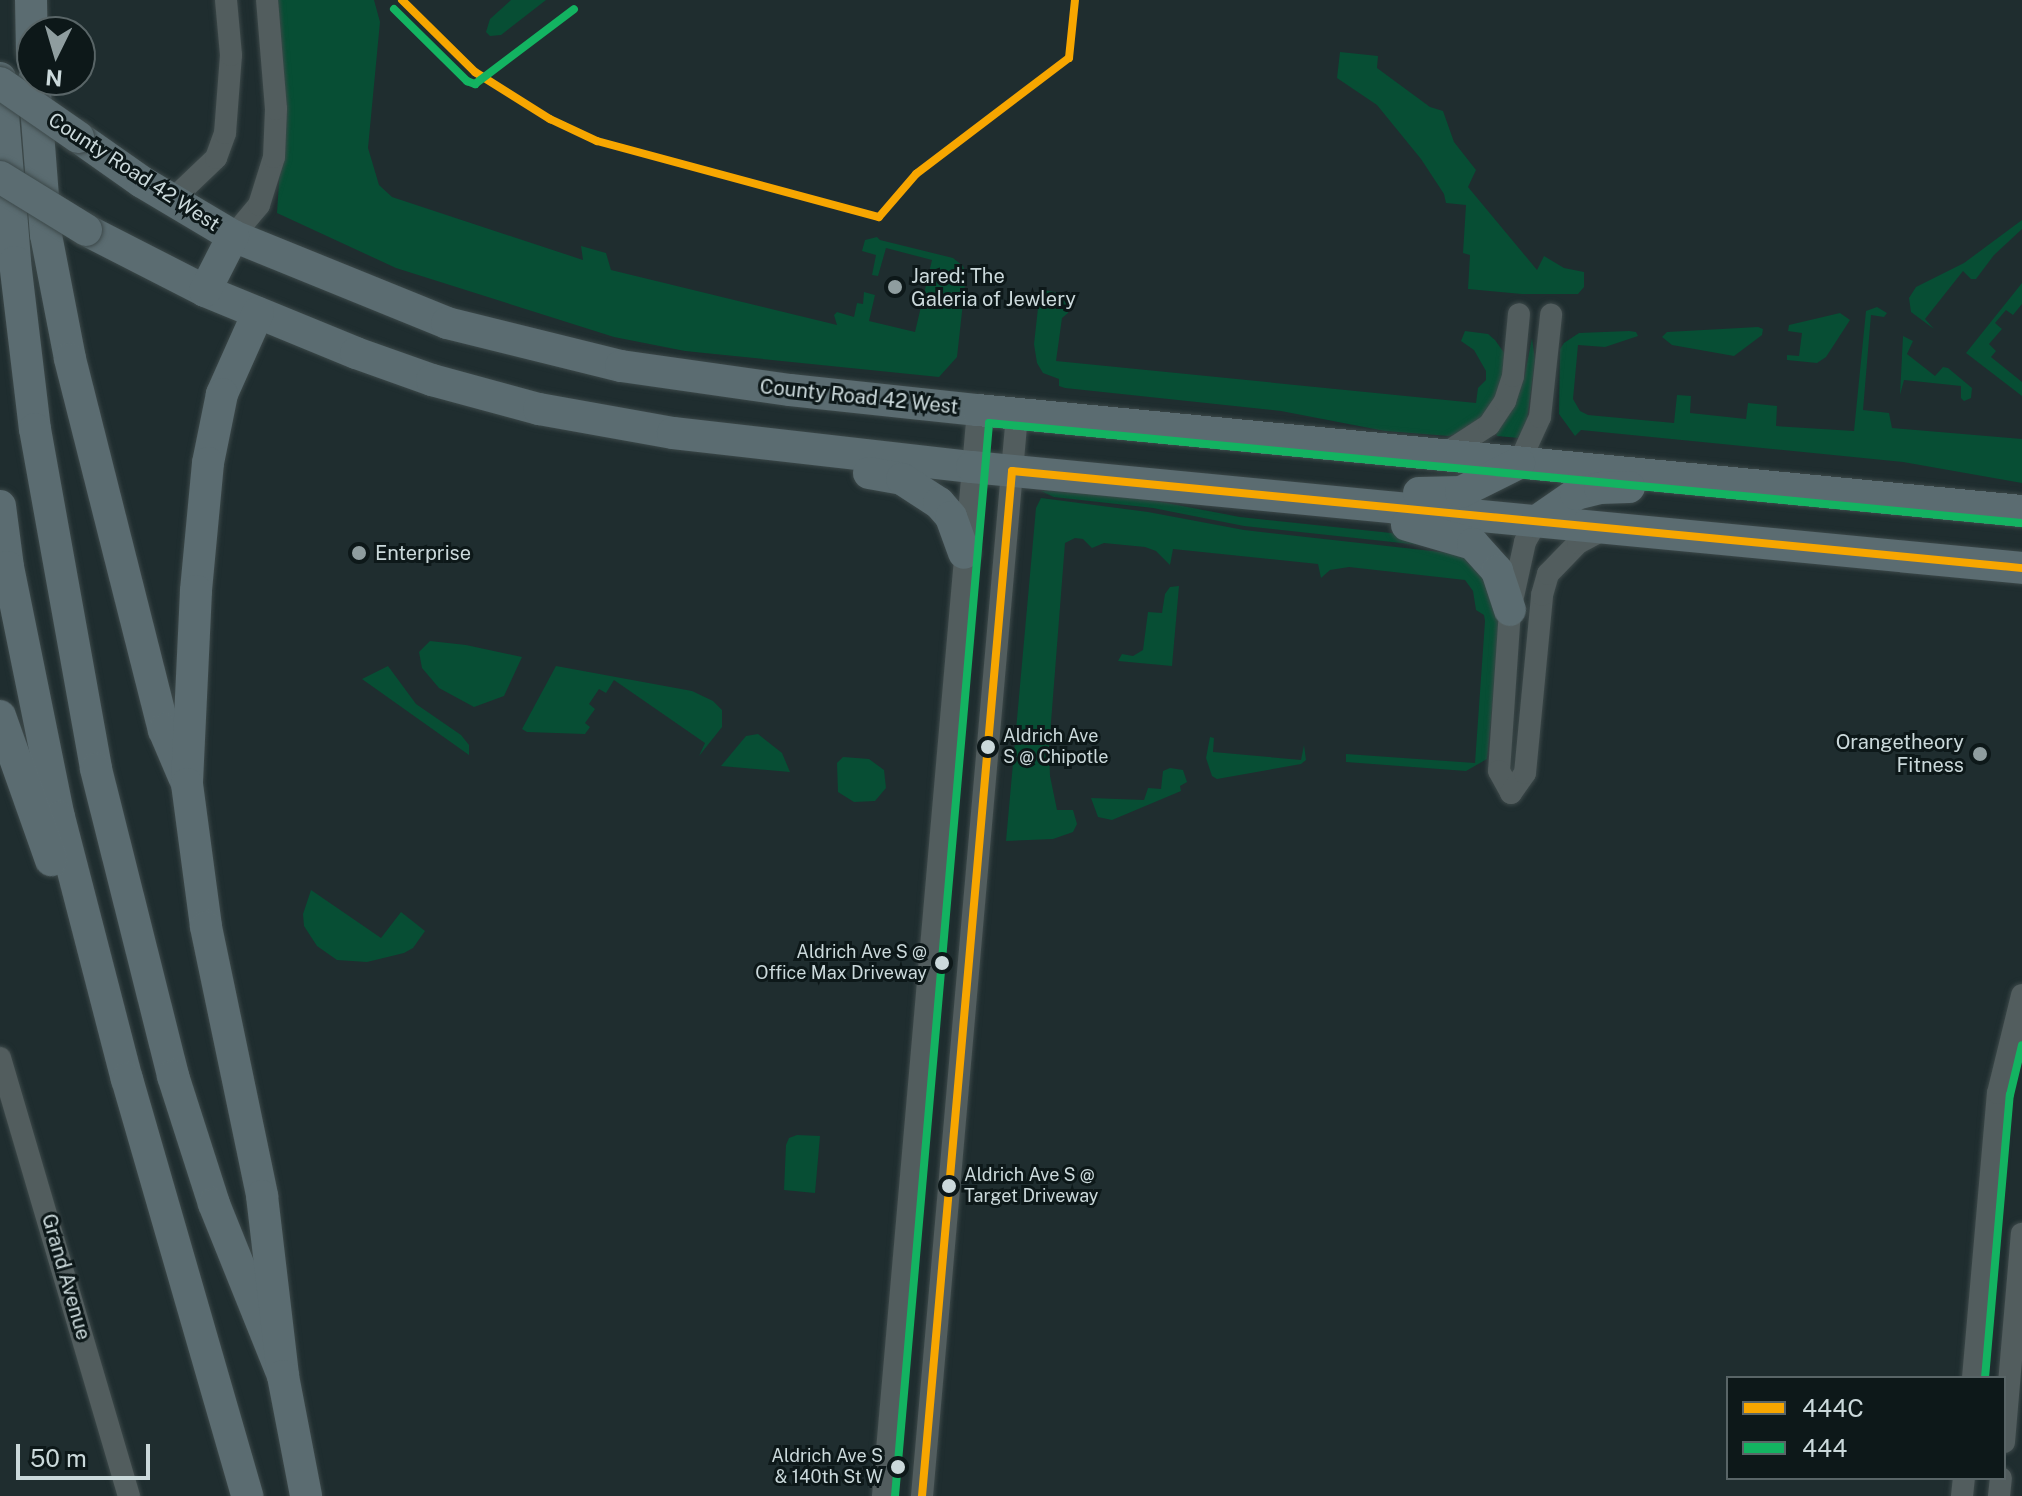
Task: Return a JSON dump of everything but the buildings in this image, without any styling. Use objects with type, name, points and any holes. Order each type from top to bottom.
[{"type":"highway","name":"County Road 42 West","points":[[0,80],[172,200],[233,236],[447,323],[591,359],[698,379],[978,410],[2022,511]]},
{"type":"highway","points":[[0,80],[15,262],[35,429],[96,769],[173,1076],[214,1204],[283,1376]]},
{"type":"highway","points":[[35,96],[46,235],[70,359],[164,730],[187,784]]},
{"type":"highway","points":[[0,177],[86,230],[205,291],[356,353],[432,380],[539,409],[902,479],[939,503],[951,517],[964,553]]},
{"type":"highway","points":[[205,291],[233,236]]},
{"type":"highway","points":[[258,313],[222,394],[208,463],[196,591],[187,784],[206,927],[262,1196],[283,1376],[306,1496]]},
{"type":"highway","points":[[673,433],[972,467],[2022,568]]},
{"type":"highway","points":[[1283,496],[1461,492],[1519,463]]},
{"type":"highway","points":[[1537,521],[1576,494],[1600,488],[1756,485]]},
{"type":"highway","points":[[1283,496],[1473,544],[1497,571],[1510,610]]},
{"type":"highway","points":[[0,506],[48,766],[127,1079],[247,1496]]},
{"type":"highway","points":[[0,716],[127,1079]]},
{"type":"street","points":[[172,200],[216,158],[225,133],[231,55],[226,0]]},
{"type":"street","points":[[233,236],[259,205],[274,157],[276,109],[267,0]]},
{"type":"street","points":[[1443,455],[1489,425],[1505,401],[1513,376],[1519,314]]},
{"type":"street","points":[[1519,463],[1540,417],[1551,315]]},
{"type":"street","points":[[883,1496],[978,410]]},
{"type":"street","points":[[922,1496],[1017,414]]},
{"type":"street","points":[[1537,521],[1525,542],[1510,610],[1499,771],[1511,793],[1525,773],[1542,595],[1548,574],[1578,543],[1606,528]]},
{"type":"street","points":[[1973,1376],[1998,1093],[2022,995]]},
{"type":"street","name":"Grand Avenue","points":[[0,1058],[129,1496]]},
{"type":"street","points":[[2006,1419],[2022,1234]]},
{"type":"green space","points":[[272,0],[374,0],[380,22],[368,148],[379,185],[392,197],[583,260],[581,246],[606,253],[611,270],[837,325],[834,315],[837,312],[854,317],[857,303],[863,304],[864,292],[875,295],[869,321],[915,332],[932,260],[886,248],[878,276],[872,275],[876,255],[862,251],[865,240],[877,237],[953,258],[963,266],[966,276],[957,357],[939,377],[685,351],[614,337],[396,268],[277,213],[285,89]]},
{"type":"green space","points":[[511,0],[546,0],[501,35],[490,36],[486,32],[490,19]]},
{"type":"green space","points":[[1340,52],[1378,56],[1377,68],[1430,107],[1443,111],[1454,142],[1476,170],[1468,187],[1537,270],[1544,256],[1564,268],[1584,272],[1584,287],[1578,294],[1522,294],[1468,289],[1470,255],[1463,253],[1466,205],[1446,203],[1444,194],[1421,159],[1377,105],[1337,78]]},
{"type":"green space","points":[[2022,220],[2022,229],[1994,255],[1976,279],[1971,279],[1963,271],[1925,319],[1934,329],[1911,312],[1909,298],[1916,287],[1964,263]]},
{"type":"green space","points":[[2022,283],[2022,304],[2013,315],[2006,310],[1995,323],[2002,329],[1989,344],[1996,351],[1991,357],[2022,382],[2022,396],[1966,353]]},
{"type":"green space","points":[[1045,290],[1058,293],[1069,307],[1062,318],[1056,361],[1476,403],[1478,388],[1486,380],[1486,371],[1474,350],[1461,341],[1465,331],[1488,334],[1495,340],[1505,354],[1504,374],[1490,410],[1462,432],[1449,436],[1385,431],[1281,411],[1065,388],[1059,386],[1059,379],[1043,373],[1037,363],[1034,344],[1039,299]]},
{"type":"green space","points":[[1877,307],[1887,313],[1884,317],[1871,315],[1863,410],[1889,413],[1892,428],[2022,439],[2022,483],[1903,462],[1581,430],[1575,436],[1559,414],[1560,349],[1564,343],[1579,333],[1629,331],[1636,332],[1638,336],[1605,347],[1578,345],[1573,399],[1580,411],[1588,415],[1674,423],[1677,395],[1691,396],[1690,413],[1746,419],[1748,403],[1777,406],[1776,426],[1854,431],[1866,311]]},
{"type":"green space","points":[[1840,313],[1850,320],[1826,357],[1817,363],[1787,360],[1787,355],[1799,356],[1802,333],[1788,331],[1789,325]]},
{"type":"green space","points":[[1763,329],[1762,335],[1734,356],[1672,345],[1662,337],[1667,332]]},
{"type":"green space","points":[[1903,336],[1913,341],[1907,354],[1935,376],[1943,367],[1948,368],[1972,388],[1971,398],[1964,401],[1961,398],[1961,386],[1904,380],[1900,395]]},
{"type":"green space","points":[[1532,338],[1535,360],[1526,427],[1519,438],[1497,436],[1495,431],[1524,379]]},
{"type":"green space","points":[[1059,490],[1151,500],[1240,517],[1391,533],[1440,541],[1457,549],[1244,526],[1153,508],[1054,497],[1041,491]]},
{"type":"green space","points":[[1041,498],[1148,512],[1244,530],[1459,554],[1477,563],[1501,619],[1487,759],[1466,771],[1346,762],[1346,754],[1475,763],[1485,621],[1484,615],[1476,610],[1473,591],[1465,580],[1349,567],[1330,570],[1321,578],[1318,564],[1173,549],[1170,565],[1156,551],[1145,547],[1104,543],[1092,548],[1083,539],[1075,538],[1065,543],[1049,748],[1050,776],[1057,810],[1073,810],[1077,824],[1073,832],[1053,839],[1006,841],[1036,508]]},
{"type":"green space","points":[[1179,586],[1172,666],[1118,661],[1122,654],[1133,656],[1143,650],[1148,612],[1162,613],[1165,594],[1170,587]]},
{"type":"green space","points":[[430,641],[522,657],[504,696],[474,707],[439,688],[422,668],[419,652]]},
{"type":"green space","points":[[388,666],[416,704],[461,735],[469,745],[469,755],[362,679]]},
{"type":"green space","points":[[556,666],[692,691],[713,701],[722,710],[722,727],[699,756],[705,743],[614,680],[606,693],[599,689],[589,704],[595,709],[585,723],[590,727],[585,734],[527,732],[522,729]]},
{"type":"green space","points":[[758,734],[782,753],[790,772],[721,766],[746,736]]},
{"type":"green space","points":[[1210,737],[1214,738],[1213,752],[1301,760],[1304,745],[1306,760],[1301,764],[1217,779],[1212,776],[1206,758]]},
{"type":"green space","points":[[843,757],[869,759],[884,770],[886,788],[875,801],[854,802],[838,792],[837,763]]},
{"type":"green space","points":[[1170,768],[1183,770],[1187,782],[1180,786],[1181,791],[1112,820],[1098,817],[1091,798],[1144,800],[1148,788],[1161,789],[1163,771]]},
{"type":"green space","points":[[311,890],[381,938],[401,912],[425,931],[413,948],[404,953],[367,962],[337,960],[317,946],[304,926],[303,914]]},
{"type":"green space","points":[[797,1135],[820,1136],[815,1193],[784,1190],[786,1145],[789,1138]]},
{"type":"transit line","name":"444C","points":[[402,0],[475,72],[550,119],[597,141],[879,217],[916,174],[1069,58],[1075,0]]},
{"type":"transit line","name":"444","points":[[394,9],[467,81],[475,84],[574,9]]},
{"type":"transit line","name":"444","points":[[895,1496],[989,423],[2021,523]]},
{"type":"transit line","name":"444C","points":[[922,1496],[1012,471],[2022,568]]},
{"type":"transit line","name":"444","points":[[1985,1376],[2010,1095],[2022,1045]]},
{"type":"place","name":"Jared: The Galeria of Jewlery","points":[[895,287]]},
{"type":"place","name":"Enterprise","points":[[359,553]]},
{"type":"place","name":"Aldrich Ave S @ Chipotle","points":[[988,747]]},
{"type":"place","name":"Orangetheory Fitness","points":[[1980,754]]},
{"type":"place","name":"Aldrich Ave S @ Office Max Driveway","points":[[942,963]]},
{"type":"place","name":"Aldrich Ave S @ Target Driveway","points":[[949,1186]]},
{"type":"place","name":"Aldrich Ave S & 140th St W","points":[[898,1467]]}]
